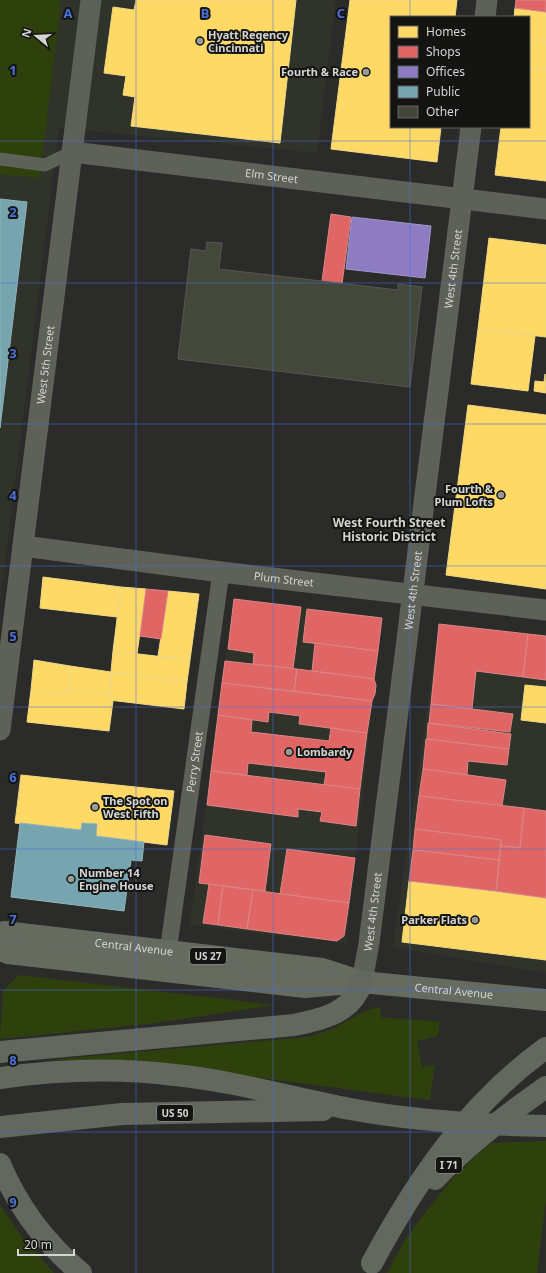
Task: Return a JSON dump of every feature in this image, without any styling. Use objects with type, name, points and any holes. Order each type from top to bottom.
[{"type":"highway","points":[[0,1052],[294,1025],[319,1020],[344,1008],[356,997],[362,982]]},
{"type":"highway","points":[[370,1268],[414,1191],[454,1134],[502,1085],[546,1048]]},
{"type":"highway","points":[[0,1078],[28,1074],[101,1072],[175,1075],[299,1097],[350,1109]]},
{"type":"highway","name":"I 71","points":[[370,1268],[412,1206],[454,1159],[510,1112],[546,1087]]},
{"type":"highway","name":"US 50","points":[[0,1127],[122,1114],[350,1109],[425,1120],[489,1125],[546,1126]]},
{"type":"highway","points":[[2,1169],[21,1205],[35,1226],[63,1257],[81,1273]]},
{"type":"main road","name":"Central Avenue","points":[[0,933],[4,932],[322,969],[362,982]]},
{"type":"main road","name":"Central Avenue","points":[[0,950],[8,953],[305,987],[362,982],[546,1000]]},
{"type":"street","name":"West 5th Street","points":[[0,730],[91,0]]},
{"type":"street","points":[[485,16],[487,0]]},
{"type":"street","name":"West 4th Street","points":[[362,982],[471,128]]},
{"type":"street","points":[[0,159],[45,165],[72,152]]},
{"type":"street","name":"Elm Street","points":[[72,152],[546,209]]},
{"type":"street","name":"Plum Street","points":[[23,546],[221,572],[546,610]]},
{"type":"street","name":"Perry Street","points":[[168,952],[221,572]]},
{"type":"shaded area","points":[[0,0],[336,0],[317,153],[59,128],[0,604]]},
{"type":"shaded area","points":[[234,599],[382,618],[346,944],[190,925]]},
{"type":"shaded area","points":[[439,624],[546,637],[546,973],[393,947]]},
{"type":"green space","points":[[0,0],[61,0],[40,178],[0,174]]},
{"type":"green space","points":[[19,975],[275,1005],[156,1023],[0,1039],[3,991]]},
{"type":"green space","points":[[380,1007],[381,1017],[440,1022],[438,1036],[417,1041],[422,1067],[435,1065],[430,1100],[192,1070],[144,1065],[48,1060],[308,1037],[333,1029],[367,1010]]},
{"type":"green space","points":[[546,1141],[546,1199],[537,1273],[387,1273],[405,1240],[453,1178],[491,1143]]},
{"type":"green space","points":[[0,1205],[22,1237],[54,1273],[0,1273]]},
{"type":"building: Homes","name":"Hyatt Regency Cincinnati","points":[[136,0],[296,0],[280,143],[131,126],[135,97],[123,95],[126,76],[104,73],[113,7],[134,10]]},
{"type":"building: Homes","name":"Fourth & Race","points":[[350,0],[457,0],[455,16],[390,16],[390,128],[441,128],[437,162],[331,149]]},
{"type":"building: Homes","points":[[515,8],[546,12],[546,42],[530,40],[530,16],[514,16]]},
{"type":"building: Homes","points":[[530,40],[546,42],[546,70],[530,68]]},
{"type":"building: Homes","points":[[530,68],[546,70],[546,181],[495,175],[501,128],[530,128]]},
{"type":"building: Homes","points":[[489,238],[546,245],[546,337],[478,329]]},
{"type":"building: Homes","points":[[478,329],[535,336],[528,391],[471,384]]},
{"type":"building: Homes","points":[[545,374],[546,393],[534,391],[535,381],[544,382]]},
{"type":"building: Homes","name":"Fourth & Plum Lofts","points":[[468,405],[546,415],[546,589],[446,575]]},
{"type":"building: Homes","points":[[43,577],[121,587],[117,617],[40,608]]},
{"type":"building: Homes","points":[[121,587],[146,589],[137,654],[113,651]]},
{"type":"building: Homes","points":[[168,591],[199,594],[190,660],[158,656]]},
{"type":"building: Homes","points":[[113,651],[190,660],[187,682],[111,672]]},
{"type":"building: Homes","points":[[34,660],[70,666],[70,690],[66,689],[65,695],[31,690]]},
{"type":"building: Homes","points":[[70,666],[111,672],[109,694],[70,690]]},
{"type":"building: Homes","points":[[111,672],[187,682],[184,709],[109,700]]},
{"type":"building: Homes","points":[[525,685],[546,687],[546,723],[521,720]]},
{"type":"building: Homes","points":[[66,689],[109,694],[109,700],[113,701],[109,731],[27,722],[31,690],[65,695]]},
{"type":"building: Homes","name":"The Spot on West Fifth","points":[[21,775],[174,791],[167,845],[96,836],[97,824],[82,823],[81,830],[15,823]]},
{"type":"building: Homes","name":"Parker Flats","points":[[409,881],[546,898],[546,960],[402,942]]},
{"type":"building: Shops","points":[[516,0],[546,0],[546,12],[515,8]]},
{"type":"building: Shops","points":[[331,214],[351,217],[342,284],[322,281]]},
{"type":"building: Shops","points":[[146,589],[168,591],[161,639],[140,636]]},
{"type":"building: Shops","points":[[234,599],[301,607],[293,669],[253,664],[254,653],[228,649]]},
{"type":"building: Shops","points":[[307,609],[382,618],[378,651],[303,642]]},
{"type":"building: Shops","points":[[439,624],[528,634],[523,677],[476,671],[472,709],[431,704]]},
{"type":"building: Shops","points":[[528,634],[546,636],[546,680],[523,677]]},
{"type":"building: Shops","points":[[315,643],[378,651],[374,679],[312,671]]},
{"type":"building: Shops","points":[[225,661],[297,669],[294,691],[222,683]]},
{"type":"building: Shops","points":[[297,669],[374,679],[376,685],[375,694],[372,701],[294,691]]},
{"type":"building: Shops","points":[[222,683],[372,701],[367,733],[299,724],[300,716],[269,712],[268,722],[218,715]]},
{"type":"building: Shops","points":[[431,704],[513,714],[510,732],[429,723]]},
{"type":"building: Shops","name":"Lombardy","points":[[218,715],[252,720],[251,732],[329,741],[331,728],[367,733],[360,789],[324,785],[326,772],[248,763],[247,775],[211,771]]},
{"type":"building: Shops","points":[[428,723],[511,734],[509,749],[427,739]]},
{"type":"building: Shops","points":[[426,739],[509,749],[507,765],[468,761],[467,775],[423,769]]},
{"type":"building: Shops","points":[[423,769],[506,780],[502,806],[419,796]]},
{"type":"building: Shops","points":[[211,771],[360,789],[356,826],[320,821],[322,812],[298,809],[298,817],[207,805]]},
{"type":"building: Shops","points":[[419,796],[524,808],[520,848],[501,846],[501,840],[415,829]]},
{"type":"building: Shops","points":[[524,808],[546,811],[546,898],[496,891],[501,846],[520,848]]},
{"type":"building: Shops","points":[[415,829],[501,840],[499,860],[413,850]]},
{"type":"building: Shops","points":[[205,835],[271,844],[265,891],[199,883]]},
{"type":"building: Shops","points":[[287,849],[355,858],[349,903],[280,894]]},
{"type":"building: Shops","points":[[413,850],[499,860],[496,891],[409,881]]},
{"type":"building: Shops","points":[[209,884],[223,886],[218,925],[203,923]]},
{"type":"building: Shops","points":[[223,886],[253,890],[247,929],[218,925]]},
{"type":"building: Shops","points":[[253,890],[349,903],[344,936],[337,941],[247,929]]},
{"type":"building: Offices","points":[[352,217],[431,226],[425,278],[346,269]]},
{"type":"building: Public","points":[[0,199],[27,202],[0,428]]},
{"type":"building: Public","name":"Number 14 Engine House","points":[[20,823],[81,830],[82,823],[97,824],[96,836],[144,842],[142,861],[131,860],[124,911],[11,897]]},
{"type":"building: Other","points":[[207,242],[222,243],[219,269],[398,290],[398,284],[422,287],[410,387],[178,359],[191,249],[206,251]]},
{"type":"place","name":"Hyatt Regency Cincinnati","points":[[200,41]]},
{"type":"place","name":"Fourth & Race","points":[[366,72]]},
{"type":"place","name":"Fourth & Plum Lofts","points":[[501,495]]},
{"type":"place","name":"Lombardy","points":[[289,752]]},
{"type":"place","name":"The Spot on West Fifth","points":[[95,807]]},
{"type":"place","name":"Number 14 Engine House","points":[[71,879]]},
{"type":"place","name":"Parker Flats","points":[[475,920]]},
{"type":"district","name":"West Fourth Street Historic District","points":[[389,530]]}]
